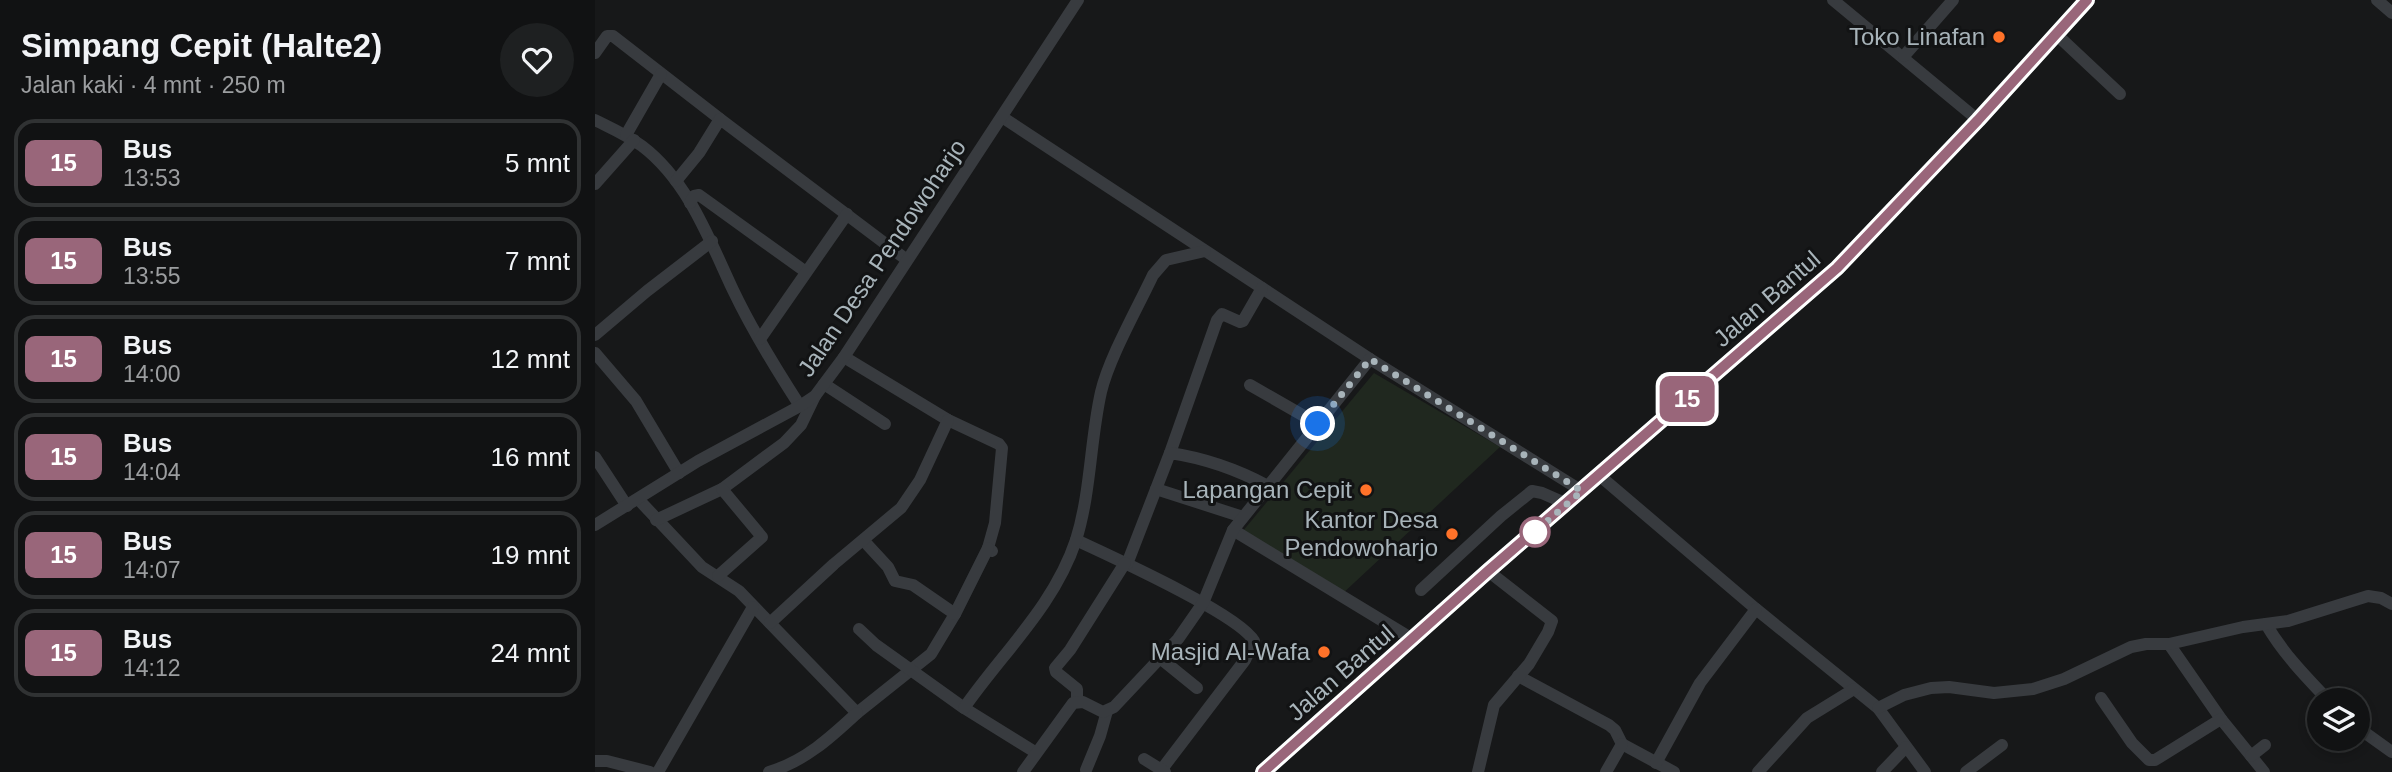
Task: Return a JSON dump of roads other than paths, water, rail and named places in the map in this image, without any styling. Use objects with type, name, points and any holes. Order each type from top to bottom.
[{"type":"main road","name":"Jalan Bantul","points":[[1263,772],[1414,640],[1488,571],[1837,268],[1978,120],[2087,0]]},
{"type":"street","name":"Jalan Desa Pendowoharjo","points":[[595,524],[815,396],[844,357],[1078,0]]},
{"type":"street","points":[[1904,56],[1953,0]]},
{"type":"street","points":[[2377,0],[2392,13]]},
{"type":"street","points":[[1840,2],[1978,120]]},
{"type":"street","points":[[2056,34],[2120,94]]},
{"type":"street","points":[[595,53],[607,36],[613,36],[907,260]]},
{"type":"street","points":[[595,184],[630,138],[661,74]]},
{"type":"street","points":[[1002,117],[1370,359],[1582,491]]},
{"type":"street","points":[[676,181],[699,153],[720,119]]},
{"type":"street","points":[[595,120],[630,138],[653,156],[676,181],[712,241],[733,289],[760,339],[800,406]]},
{"type":"street","points":[[690,203],[694,196],[699,195],[806,272]]},
{"type":"street","points":[[760,339],[847,214]]},
{"type":"street","points":[[595,335],[712,241]]},
{"type":"street","points":[[964,708],[985,677],[1024,633],[1047,600],[1076,540],[1085,503],[1101,390],[1162,262],[1205,251]]},
{"type":"street","points":[[1077,701],[1077,689],[1056,672],[1055,668],[1076,641],[1126,564],[1170,453],[1217,320],[1225,314],[1243,321],[1262,288]]},
{"type":"street","points":[[595,353],[636,401],[679,473]]},
{"type":"street","points":[[769,772],[807,756],[931,654],[990,550],[995,523],[1002,448],[994,441],[949,420],[844,357]]},
{"type":"street","points":[[1077,701],[1095,710],[1107,711],[1118,704],[1178,639],[1203,603],[1233,530],[1370,359]]},
{"type":"street","points":[[824,384],[885,424]]},
{"type":"street","points":[[1250,385],[1318,424]]},
{"type":"street","points":[[656,520],[722,489],[784,443],[801,425],[815,396]]},
{"type":"street","points":[[770,623],[834,564],[901,508],[932,459],[949,420]]},
{"type":"street","points":[[1170,453],[1211,462],[1247,474],[1268,486]]},
{"type":"street","points":[[595,457],[627,506]]},
{"type":"street","points":[[1600,476],[1756,609],[1878,708],[1925,772]]},
{"type":"street","points":[[718,576],[762,537],[722,489]]},
{"type":"street","points":[[1156,489],[1243,517]]},
{"type":"street","points":[[1421,590],[1532,491],[1567,505]]},
{"type":"street","points":[[639,499],[702,567],[739,591],[857,713]]},
{"type":"street","points":[[1233,530],[1414,640]]},
{"type":"street","points":[[1076,540],[1203,603],[1242,628],[1254,641],[1245,660],[1163,771],[1144,759]]},
{"type":"street","points":[[864,541],[888,567],[895,581],[913,585],[955,614]]},
{"type":"street","points":[[1478,772],[1494,705],[1529,664],[1552,621],[1488,571]]},
{"type":"street","points":[[1878,708],[1904,695],[1931,688],[1949,687],[1994,692],[2033,689],[2063,679],[2130,647],[2169,644],[2296,619],[2368,596],[2381,598],[2392,604]]},
{"type":"street","points":[[658,772],[753,607]]},
{"type":"street","points":[[1656,763],[1700,683],[1756,609]]},
{"type":"street","points":[[2266,624],[2287,655],[2317,688]]},
{"type":"street","points":[[859,629],[876,645],[964,708],[1035,752]]},
{"type":"street","points":[[2169,644],[2221,719],[2264,772]]},
{"type":"street","points":[[1160,658],[1197,688]]},
{"type":"street","points":[[1518,676],[1589,712],[1609,725],[1620,737],[1622,744],[1674,772]]},
{"type":"street","points":[[1758,772],[1807,718],[1854,689]]},
{"type":"street","points":[[2101,698],[2139,752],[2152,761],[2221,719]]},
{"type":"street","points":[[1023,772],[1035,752],[1077,701]]},
{"type":"street","points":[[1086,770],[1107,711]]},
{"type":"street","points":[[2370,736],[2392,752]]},
{"type":"street","points":[[1606,772],[1622,744]]},
{"type":"street","points":[[1966,772],[2002,745]]},
{"type":"street","points":[[2251,757],[2265,745]]},
{"type":"street","points":[[1882,772],[1906,747]]},
{"type":"street","points":[[595,761],[607,761],[650,772]]},
{"type":"place","name":"Toko Linafan","points":[[1999,37]]},
{"type":"place","name":"Lapangan Cepit","points":[[1366,490]]},
{"type":"place","name":"Kantor Desa Pendowoharjo","points":[[1452,534]]},
{"type":"place","name":"Masjid Al-Wafa","points":[[1324,652]]}]
